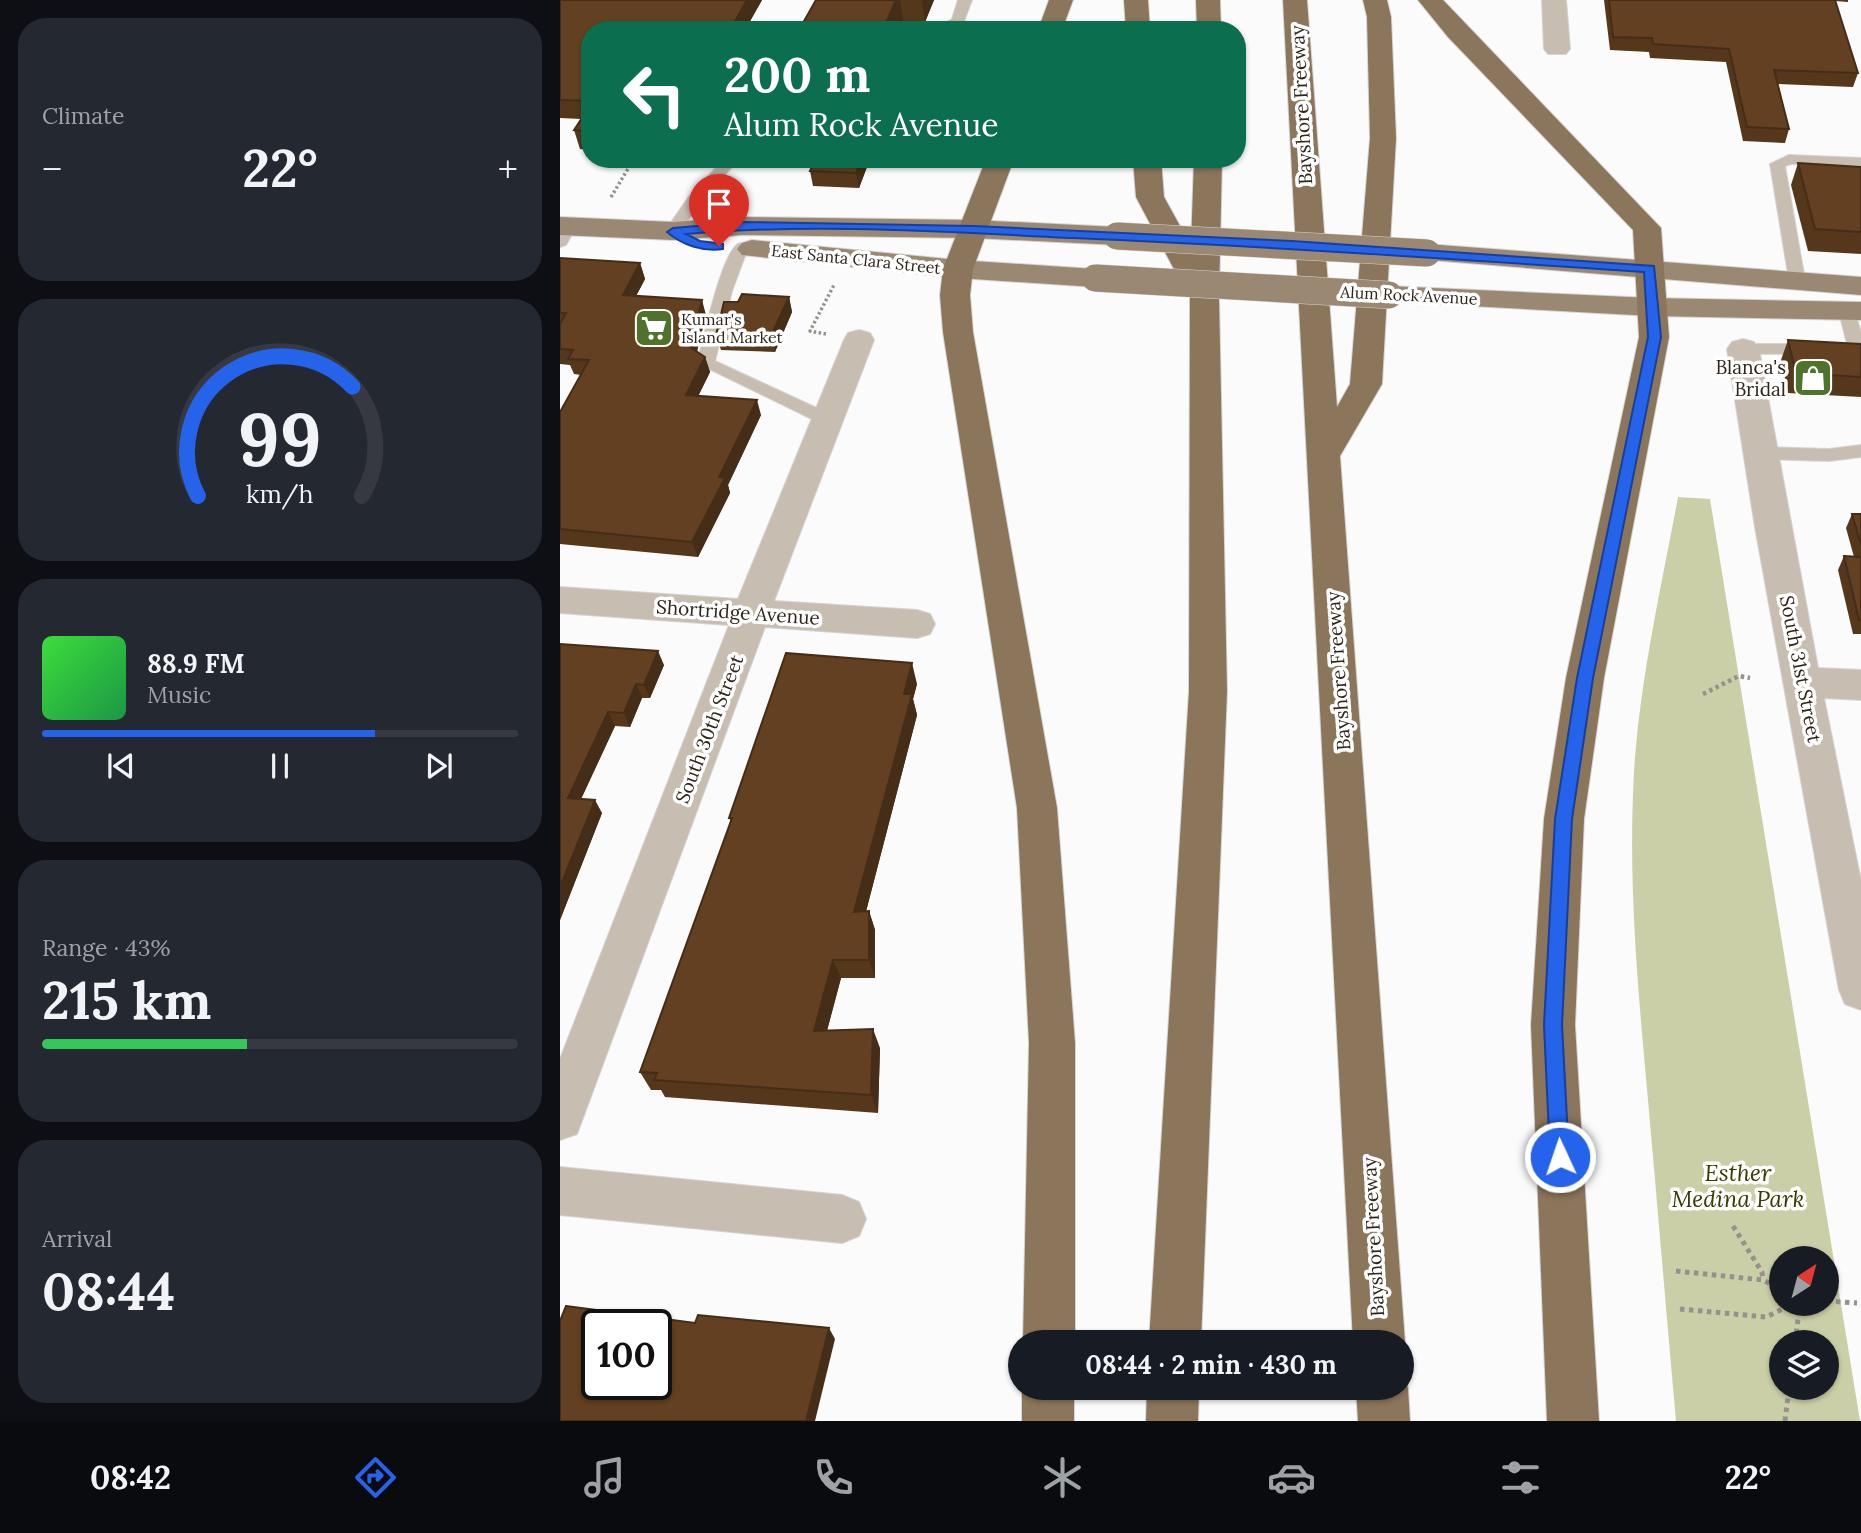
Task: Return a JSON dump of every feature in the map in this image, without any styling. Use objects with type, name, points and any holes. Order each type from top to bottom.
[{"type":"highway","points":[[1053,21],[1061,0]]},
{"type":"highway","points":[[1136,0],[1137,21]]},
{"type":"highway","points":[[1208,0],[1209,21]]},
{"type":"highway","name":"Bayshore Freeway","points":[[1295,0],[1378,1330]]},
{"type":"highway","points":[[1322,459],[1366,384],[1383,138],[1380,17],[1375,0]]},
{"type":"highway","points":[[1430,0],[1457,32],[1647,228],[1654,337],[1585,678],[1564,819],[1553,1025],[1573,1421]]},
{"type":"highway","points":[[997,168],[958,269],[954,295],[1037,808],[1052,1043],[1049,1330]]},
{"type":"highway","points":[[1148,168],[1150,197],[1204,298]]},
{"type":"highway","points":[[1176,1330],[1208,691],[1204,298],[1208,168]]},
{"type":"highway","points":[[1048,1400],[1048,1421]]},
{"type":"highway","points":[[1172,1421],[1173,1400]]},
{"type":"highway","points":[[1383,1400],[1384,1421]]},
{"type":"main road","name":"East Santa Clara Street","points":[[563,232],[673,232],[743,226],[973,229]]},
{"type":"main road","name":"Alum Rock Avenue","points":[[973,229],[1427,253],[1651,288],[1854,312]]},
{"type":"main road","name":"East Santa Clara Street","points":[[673,232],[697,245],[958,269]]},
{"type":"main road","name":"Alum Rock Avenue","points":[[958,269],[1427,297],[1797,280],[1861,286]]},
{"type":"street","points":[[1554,0],[1557,48]]},
{"type":"street","name":"South 30th Street","points":[[560,1118],[740,649],[751,612],[859,340]]},
{"type":"street","name":"South 31st Street","points":[[1743,349],[1772,527],[1804,682],[1861,990]]},
{"type":"street","name":"Shortridge Avenue","points":[[560,600],[917,624]]},
{"type":"street","points":[[1804,682],[1861,685]]},
{"type":"street","points":[[560,1191],[842,1219]]},
{"type":"lane","points":[[958,21],[965,0]]},
{"type":"lane","points":[[1797,280],[1777,164],[1789,159],[1861,162]]},
{"type":"lane","points":[[673,232],[693,201],[724,168]]},
{"type":"lane","points":[[740,248],[724,290],[706,363],[828,420]]},
{"type":"lane","points":[[1743,349],[1857,349],[1854,312]]},
{"type":"lane","points":[[1762,453],[1829,455],[1861,451]]},
{"type":"path","points":[[611,197],[629,168]]},
{"type":"path","points":[[1703,694],[1739,676],[1750,678]]},
{"type":"path","points":[[1733,1226],[1762,1272],[1763,1280]]},
{"type":"path","points":[[1676,1271],[1763,1280],[1769,1283]]},
{"type":"path","points":[[1839,1302],[1857,1303]]},
{"type":"path","points":[[1680,1310],[1769,1316]]},
{"type":"path","points":[[1785,1421],[1788,1400]]},
{"type":"green space","name":"Esther Medina Park","points":[[1678,497],[1710,499],[1832,1246],[1769,1246],[1769,1316],[1839,1316],[1839,1292],[1860,1421],[1676,1421],[1634,923],[1632,840],[1635,757],[1647,659]]},
{"type":"building","points":[[560,0],[747,0],[735,21],[581,21],[581,101],[560,100]]},
{"type":"building","points":[[816,0],[896,0],[887,21],[804,21]]},
{"type":"building","points":[[1609,0],[1835,0],[1858,73],[1774,70],[1789,129],[1747,127],[1729,49],[1653,44],[1652,38],[1613,37]]},
{"type":"building","points":[[581,120],[581,130],[574,130]]},
{"type":"building","points":[[1798,163],[1861,167],[1861,232],[1815,229]]},
{"type":"building","points":[[811,168],[858,168],[856,173],[810,171]]},
{"type":"building","points":[[560,258],[640,263],[623,295],[702,300],[690,347],[705,357],[686,395],[757,400],[719,477],[725,478],[692,542],[560,529],[560,412],[589,360],[568,359],[573,350],[560,349],[560,324],[566,313],[560,313]]},
{"type":"building","points":[[742,294],[789,297],[771,336],[716,335],[724,302],[738,302]]},
{"type":"building","points":[[1788,340],[1861,344],[1861,377],[1796,373]]},
{"type":"building","points":[[1852,514],[1861,514],[1861,545]]},
{"type":"building","points":[[1844,556],[1861,557],[1861,620],[1859,620]]},
{"type":"building","points":[[560,644],[658,651],[644,685],[636,684],[624,713],[608,712],[568,798],[595,800],[560,887]]},
{"type":"building","points":[[786,653],[912,663],[904,694],[912,694],[854,912],[869,911],[869,960],[833,960],[814,1031],[873,1029],[871,1095],[654,1080],[657,1073],[640,1072],[732,818],[729,818]]},
{"type":"building","points":[[566,1306],[589,1309],[581,1309],[581,1400],[672,1400],[672,1320],[695,1323],[698,1315],[829,1328],[806,1421],[560,1421],[560,1321]]},
{"type":"place","name":"Kumar's Island Market","points":[[654,328]]},
{"type":"place","name":"Blanca's Bridal","points":[[1813,378]]},
{"type":"route","points":[[719,246],[697,245],[673,232],[743,226],[973,229],[1292,244],[1650,268],[1654,337],[1585,678],[1564,819],[1553,1025],[1560,1157]]}]
